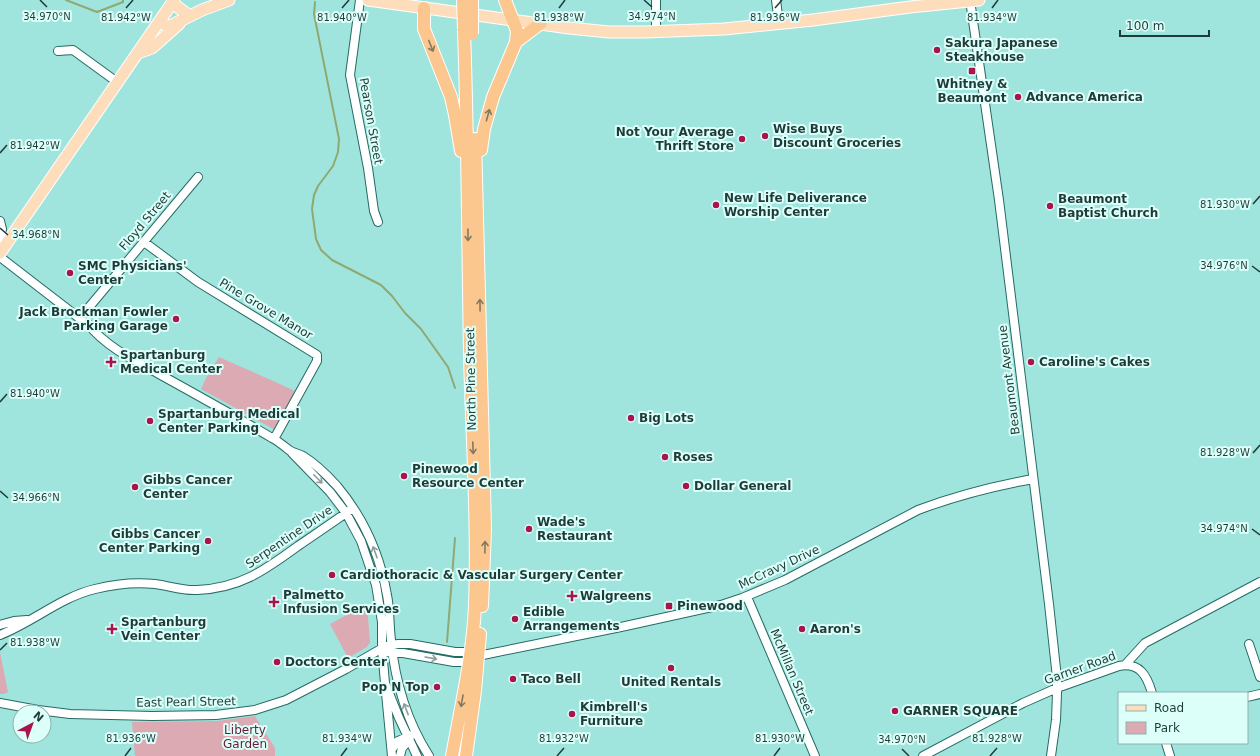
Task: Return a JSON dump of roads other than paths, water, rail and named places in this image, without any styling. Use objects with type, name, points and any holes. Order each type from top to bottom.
[{"type":"highway","name":"North Pine Street","points":[[463,0],[468,33]]},
{"type":"highway","name":"North Pine Street","points":[[452,756],[483,596],[486,529],[472,195],[468,134],[468,33],[472,0]]},
{"type":"highway","points":[[472,195],[488,113],[516,42],[517,31],[505,0]]},
{"type":"highway","points":[[424,4],[424,29],[445,79],[456,115],[472,195]]},
{"type":"highway","points":[[516,42],[541,23]]},
{"type":"highway","name":"North Pine Street","points":[[466,756],[475,691],[472,657]]},
{"type":"main road","points":[[160,22],[170,26],[189,16],[229,0]]},
{"type":"main road","points":[[368,0],[424,4],[513,20],[609,32],[656,32],[724,29],[835,17],[910,4],[973,1]]},
{"type":"main road","points":[[0,253],[173,1],[189,16]]},
{"type":"main road","points":[[138,53],[152,48],[189,16]]},
{"type":"street","name":"Pearson Street","points":[[360,0],[350,75],[368,168],[374,210],[378,222]]},
{"type":"street","points":[[656,0],[656,32]]},
{"type":"street","points":[[776,0],[779,23]]},
{"type":"street","name":"Beaumont Avenue","points":[[973,1],[1049,604],[1057,688],[1056,720],[1051,756]]},
{"type":"street","points":[[58,51],[73,50],[117,82]]},
{"type":"street","name":"Floyd Street","points":[[80,318],[198,176]]},
{"type":"street","points":[[0,221],[2,231],[0,244]]},
{"type":"street","name":"Pine Grove Manor","points":[[144,242],[198,282],[317,354],[317,361],[274,439]]},
{"type":"street","points":[[0,256],[88,324],[104,333],[132,354],[143,365],[302,456],[317,466],[337,486],[353,508],[368,535],[381,570],[387,596],[397,681],[416,734],[429,756]]},
{"type":"street","points":[[291,451],[330,492],[346,513],[361,541],[376,585],[382,622],[382,649],[392,753]]},
{"type":"street","name":"McCravy Drive","points":[[472,657],[621,627],[721,604],[747,596],[785,580],[925,508],[962,495],[1033,479]]},
{"type":"street","name":"Serpentine Drive","points":[[0,635],[70,598],[107,586],[145,584],[199,590],[241,582],[262,572],[353,508]]},
{"type":"street","name":"Garner Road","points":[[923,756],[1023,703],[1057,688],[1125,665],[1145,643],[1260,582]]},
{"type":"street","name":"McMillan Street","points":[[747,596],[815,756]]},
{"type":"street","name":"Serpentine Drive","points":[[0,625],[14,621],[29,620]]},
{"type":"street","name":"East Pearl Street","points":[[0,703],[70,714],[201,716],[245,712],[274,705],[286,700],[386,646],[410,644],[455,652],[472,657]]},
{"type":"street","points":[[1249,644],[1260,677]]},
{"type":"street","points":[[382,649],[393,654],[403,654],[454,662],[472,657]]},
{"type":"street","points":[[1125,665],[1135,667],[1144,673],[1152,692]]},
{"type":"street","points":[[386,683],[399,718],[416,755]]},
{"type":"street","points":[[1248,697],[1260,694]]},
{"type":"street","points":[[388,712],[399,718]]},
{"type":"street","points":[[392,753],[398,741],[416,734]]},
{"type":"street","points":[[400,756],[402,748],[408,738]]},
{"type":"street","points":[[1166,744],[1170,756]]},
{"type":"street","points":[[404,756],[411,753],[416,755]]},
{"type":"waterway","points":[[66,0],[97,12],[123,2],[123,0]]},
{"type":"waterway","points":[[315,2],[314,14],[339,139],[338,152],[333,166],[318,186],[314,195],[312,209],[316,239],[321,250],[332,260],[381,285],[392,296],[405,313],[421,329],[448,367],[455,388]]},
{"type":"waterway","points":[[447,642],[455,538]]},
{"type":"place","name":"Sakura Japanese Steakhouse","points":[[937,50]]},
{"type":"place","name":"Whitney & Beaumont","points":[[972,71]]},
{"type":"place","name":"Advance America","points":[[1018,97]]},
{"type":"place","name":"Wise Buys Discount Groceries","points":[[765,136]]},
{"type":"place","name":"Not Your Average Thrift Store","points":[[742,139]]},
{"type":"place","name":"New Life Deliverance Worship Center","points":[[716,205]]},
{"type":"place","name":"Beaumont Baptist Church","points":[[1050,206]]},
{"type":"place","name":"SMC Physicians' Center","points":[[70,273]]},
{"type":"place","name":"Jack Brockman Fowler Parking Garage","points":[[176,319]]},
{"type":"place","name":"Spartanburg Medical Center","points":[[111,362]]},
{"type":"place","name":"Caroline's Cakes","points":[[1031,362]]},
{"type":"place","name":"Big Lots","points":[[631,418]]},
{"type":"place","name":"Spartanburg Medical Center Parking","points":[[150,421]]},
{"type":"place","name":"Roses","points":[[665,457]]},
{"type":"place","name":"Pinewood Resource Center","points":[[404,476]]},
{"type":"place","name":"Dollar General","points":[[686,486]]},
{"type":"place","name":"Gibbs Cancer Center","points":[[135,487]]},
{"type":"place","name":"Wade's Restaurant","points":[[529,529]]},
{"type":"place","name":"Gibbs Cancer Center Parking","points":[[208,541]]},
{"type":"place","name":"Cardiothoracic & Vascular Surgery Center","points":[[332,575]]},
{"type":"place","name":"Walgreens","points":[[572,596]]},
{"type":"place","name":"Palmetto Infusion Services","points":[[274,602]]},
{"type":"place","name":"Pinewood","points":[[669,606]]},
{"type":"place","name":"Edible Arrangements","points":[[515,619]]},
{"type":"place","name":"Spartanburg Vein Center","points":[[112,629]]},
{"type":"place","name":"Aaron's","points":[[802,629]]},
{"type":"place","name":"Doctors Center","points":[[277,662]]},
{"type":"place","name":"United Rentals","points":[[671,668]]},
{"type":"place","name":"Taco Bell","points":[[513,679]]},
{"type":"place","name":"Pop N Top","points":[[437,687]]},
{"type":"place","name":"GARNER SQUARE","points":[[895,711]]},
{"type":"place","name":"Kimbrell's Furniture","points":[[572,714]]},
{"type":"park label","name":"Liberty Garden","points":[[245,737]]}]
